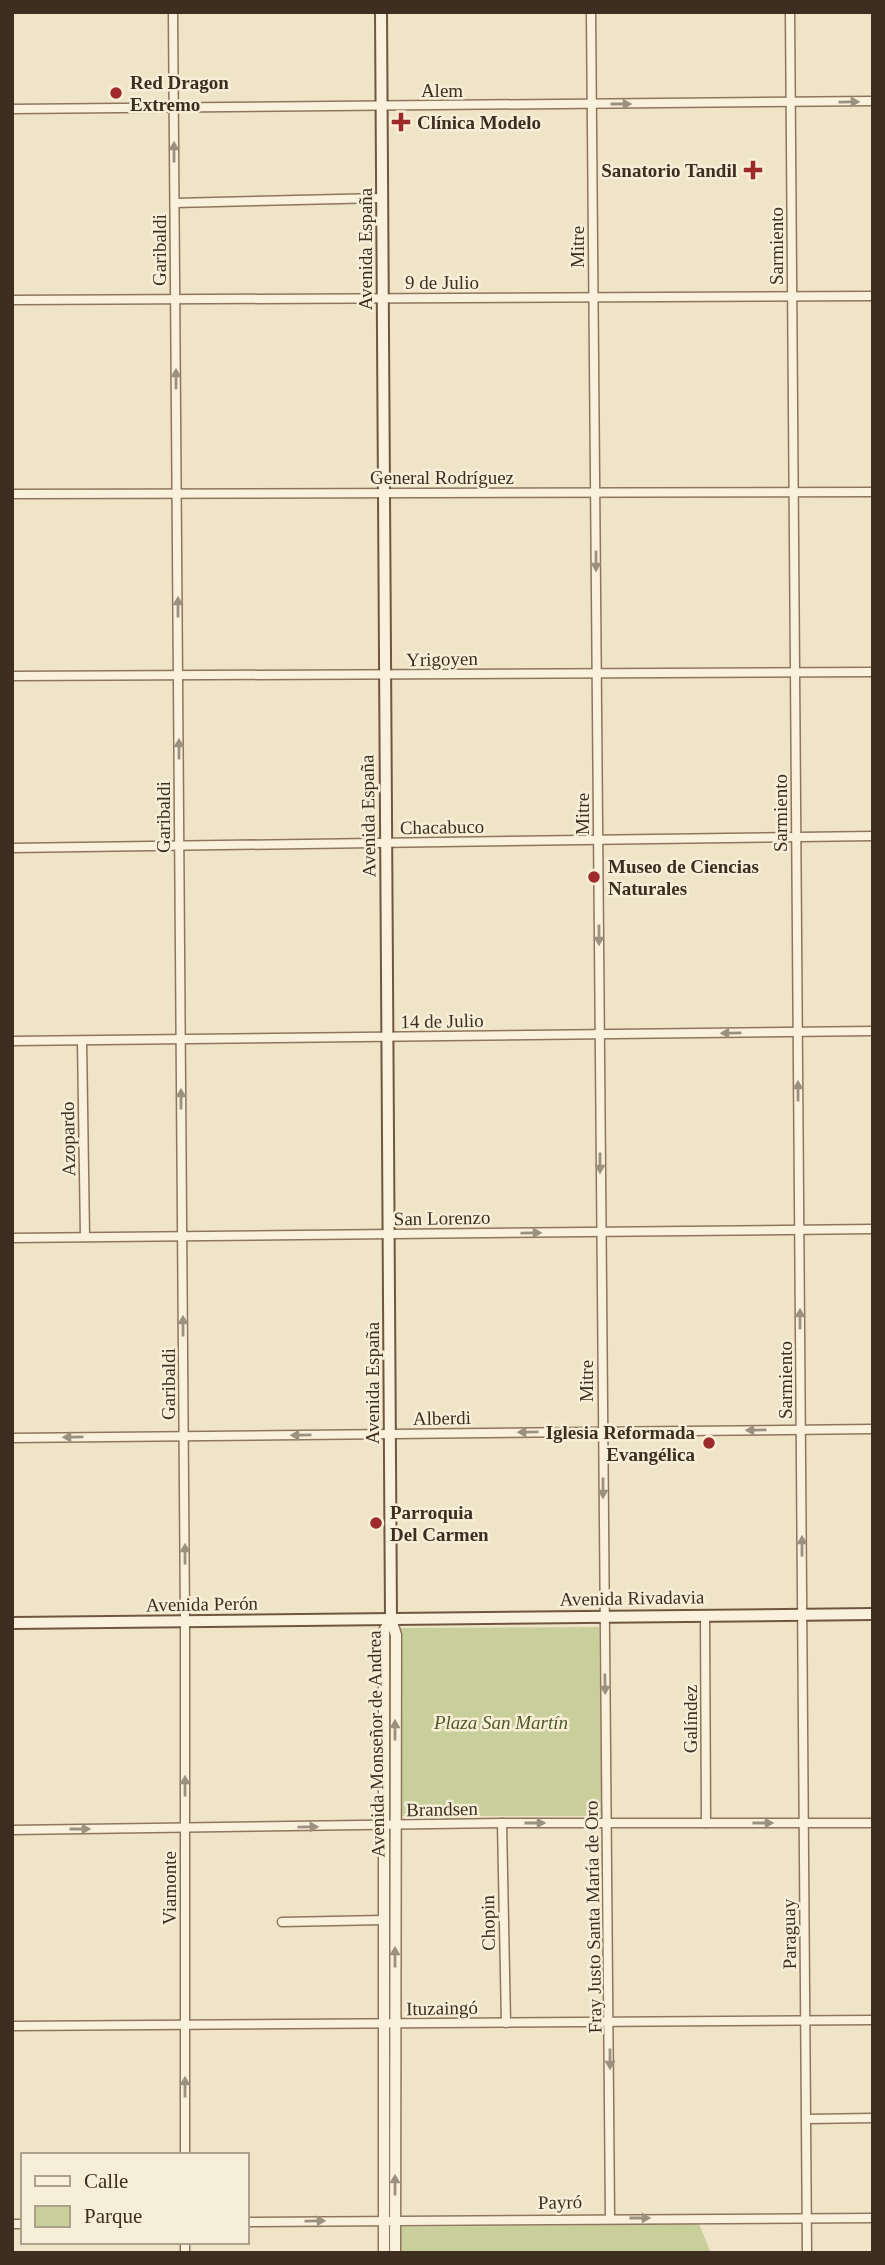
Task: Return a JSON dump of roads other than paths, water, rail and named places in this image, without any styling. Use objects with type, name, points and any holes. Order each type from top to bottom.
[{"type":"main road","name":"Avenida España","points":[[381,12],[391,1619]]},
{"type":"main road","name":"Avenida Rivadavia","points":[[391,1619],[873,1614]]},
{"type":"main road","name":"Avenida Perón","points":[[12,1623],[391,1619]]},
{"type":"street","name":"Garibaldi","points":[[173,12],[185,1622]]},
{"type":"street","name":"Mitre","points":[[591,12],[604,1616]]},
{"type":"street","name":"Sarmiento","points":[[790,12],[802,1614]]},
{"type":"street","name":"Alem","points":[[12,109],[873,102]]},
{"type":"street","points":[[175,203],[382,198]]},
{"type":"street","name":"9 de Julio","points":[[12,300],[873,296]]},
{"type":"street","name":"General Rodríguez","points":[[12,494],[873,492]]},
{"type":"street","name":"Yrigoyen","points":[[12,676],[873,672]]},
{"type":"street","name":"Chacabuco","points":[[12,848],[873,836]]},
{"type":"street","name":"14 de Julio","points":[[12,1041],[873,1031]]},
{"type":"street","name":"Azopardo","points":[[82,1041],[85,1237]]},
{"type":"street","name":"San Lorenzo","points":[[12,1238],[873,1229]]},
{"type":"street","name":"Alberdi","points":[[12,1438],[873,1429]]},
{"type":"street","name":"Paraguay","points":[[802,1614],[807,2253]]},
{"type":"street","name":"Galíndez","points":[[705,1615],[706,1823]]},
{"type":"street","name":"Fray Justo Santa María de Oro","points":[[604,1616],[610,2217]]},
{"type":"street","name":"Avenida Monseñor de Andrea","points":[[390,2024],[384,1920],[384,1631],[391,1619]]},
{"type":"street","name":"Avenida Monseñor de Andrea","points":[[384,2253],[389,2220],[395,1826],[396,1630],[391,1619]]},
{"type":"street","name":"Viamonte","points":[[184,2153],[185,1622]]},
{"type":"street","name":"Brandsen","points":[[12,1830],[608,1822],[873,1823]]},
{"type":"street","name":"Chopin","points":[[502,1823],[506,2023]]},
{"type":"street","points":[[282,1922],[384,1920]]},
{"type":"street","name":"Ituzaingó","points":[[12,2026],[873,2020]]},
{"type":"street","points":[[807,2119],[873,2118]]},
{"type":"street","name":"Payró","points":[[248,2222],[610,2217],[873,2218]]},
{"type":"street","name":"Avenida Monseñor de Andrea","points":[[389,2220],[394,2253]]},
{"type":"place","name":"Red Dragon Extremo","points":[[116,93]]},
{"type":"place","name":"Clínica Modelo","points":[[401,122]]},
{"type":"place","name":"Sanatorio Tandil","points":[[753,170]]},
{"type":"place","name":"Museo de Ciencias Naturales","points":[[594,877]]},
{"type":"place","name":"Iglesia Reformada Evangélica","points":[[709,1443]]},
{"type":"place","name":"Parroquia Del Carmen","points":[[376,1523]]},
{"type":"park label","name":"Plaza San Martín","points":[[501,1722]]}]
